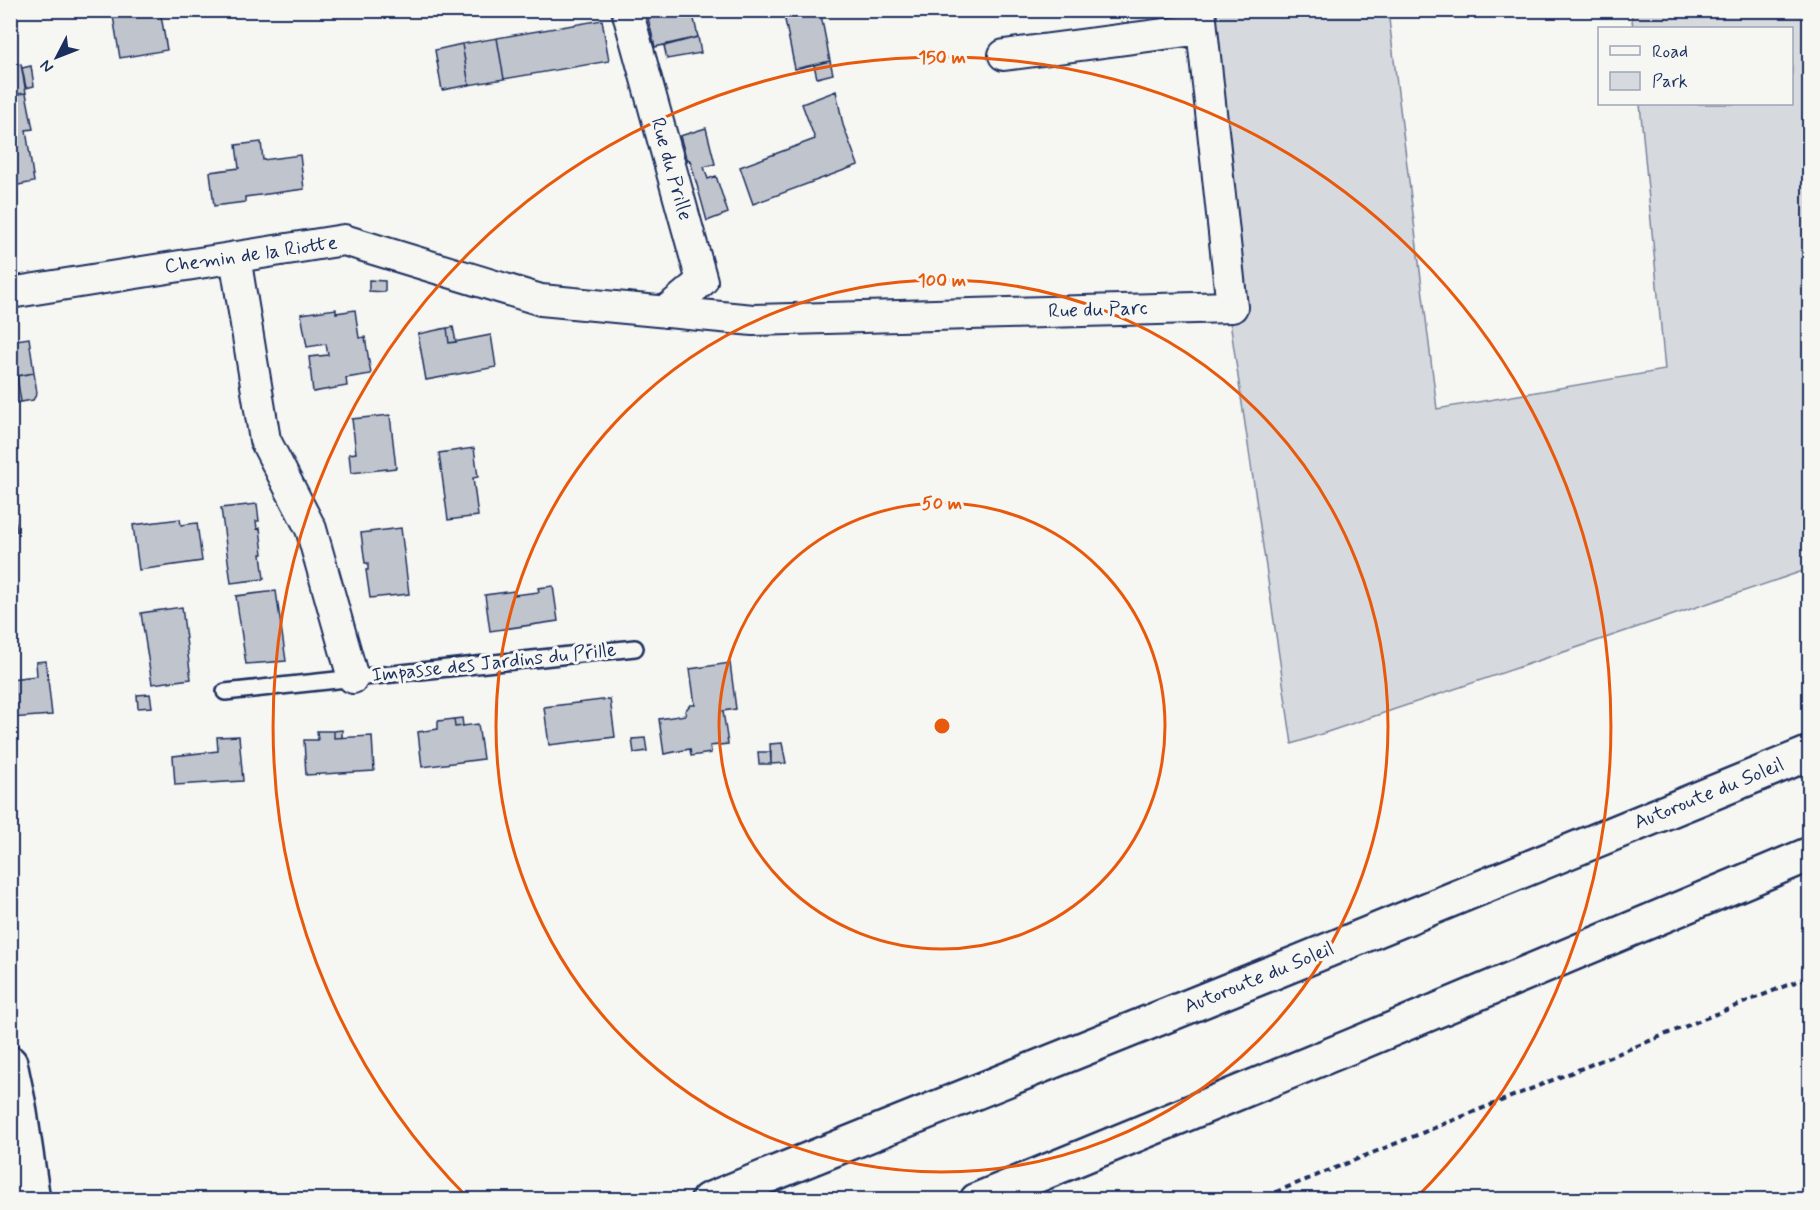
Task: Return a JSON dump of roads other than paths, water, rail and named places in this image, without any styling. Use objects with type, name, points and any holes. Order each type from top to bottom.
[{"type":"main road","name":"Autoroute du Soleil","points":[[708,1200],[1809,753]]},
{"type":"main road","points":[[977,1200],[1352,1046],[1809,854]]},
{"type":"main road","points":[[10,1064],[19,1106],[33,1200]]},
{"type":"street","name":"Rue du Prille","points":[[627,10],[702,281],[665,312]]},
{"type":"street","name":"Rue du Parc","points":[[665,312],[753,320],[1232,307],[1201,20]]},
{"type":"street","points":[[1004,55],[1201,20]]},
{"type":"street","name":"Chemin de la Riotte","points":[[10,292],[344,240],[541,300],[665,312]]},
{"type":"street","name":"Impasse des Jardins du Prille","points":[[235,257],[265,440],[311,529],[353,678]]},
{"type":"lane","name":"Impasse des Jardins du Prille","points":[[225,692],[635,648]]}]
